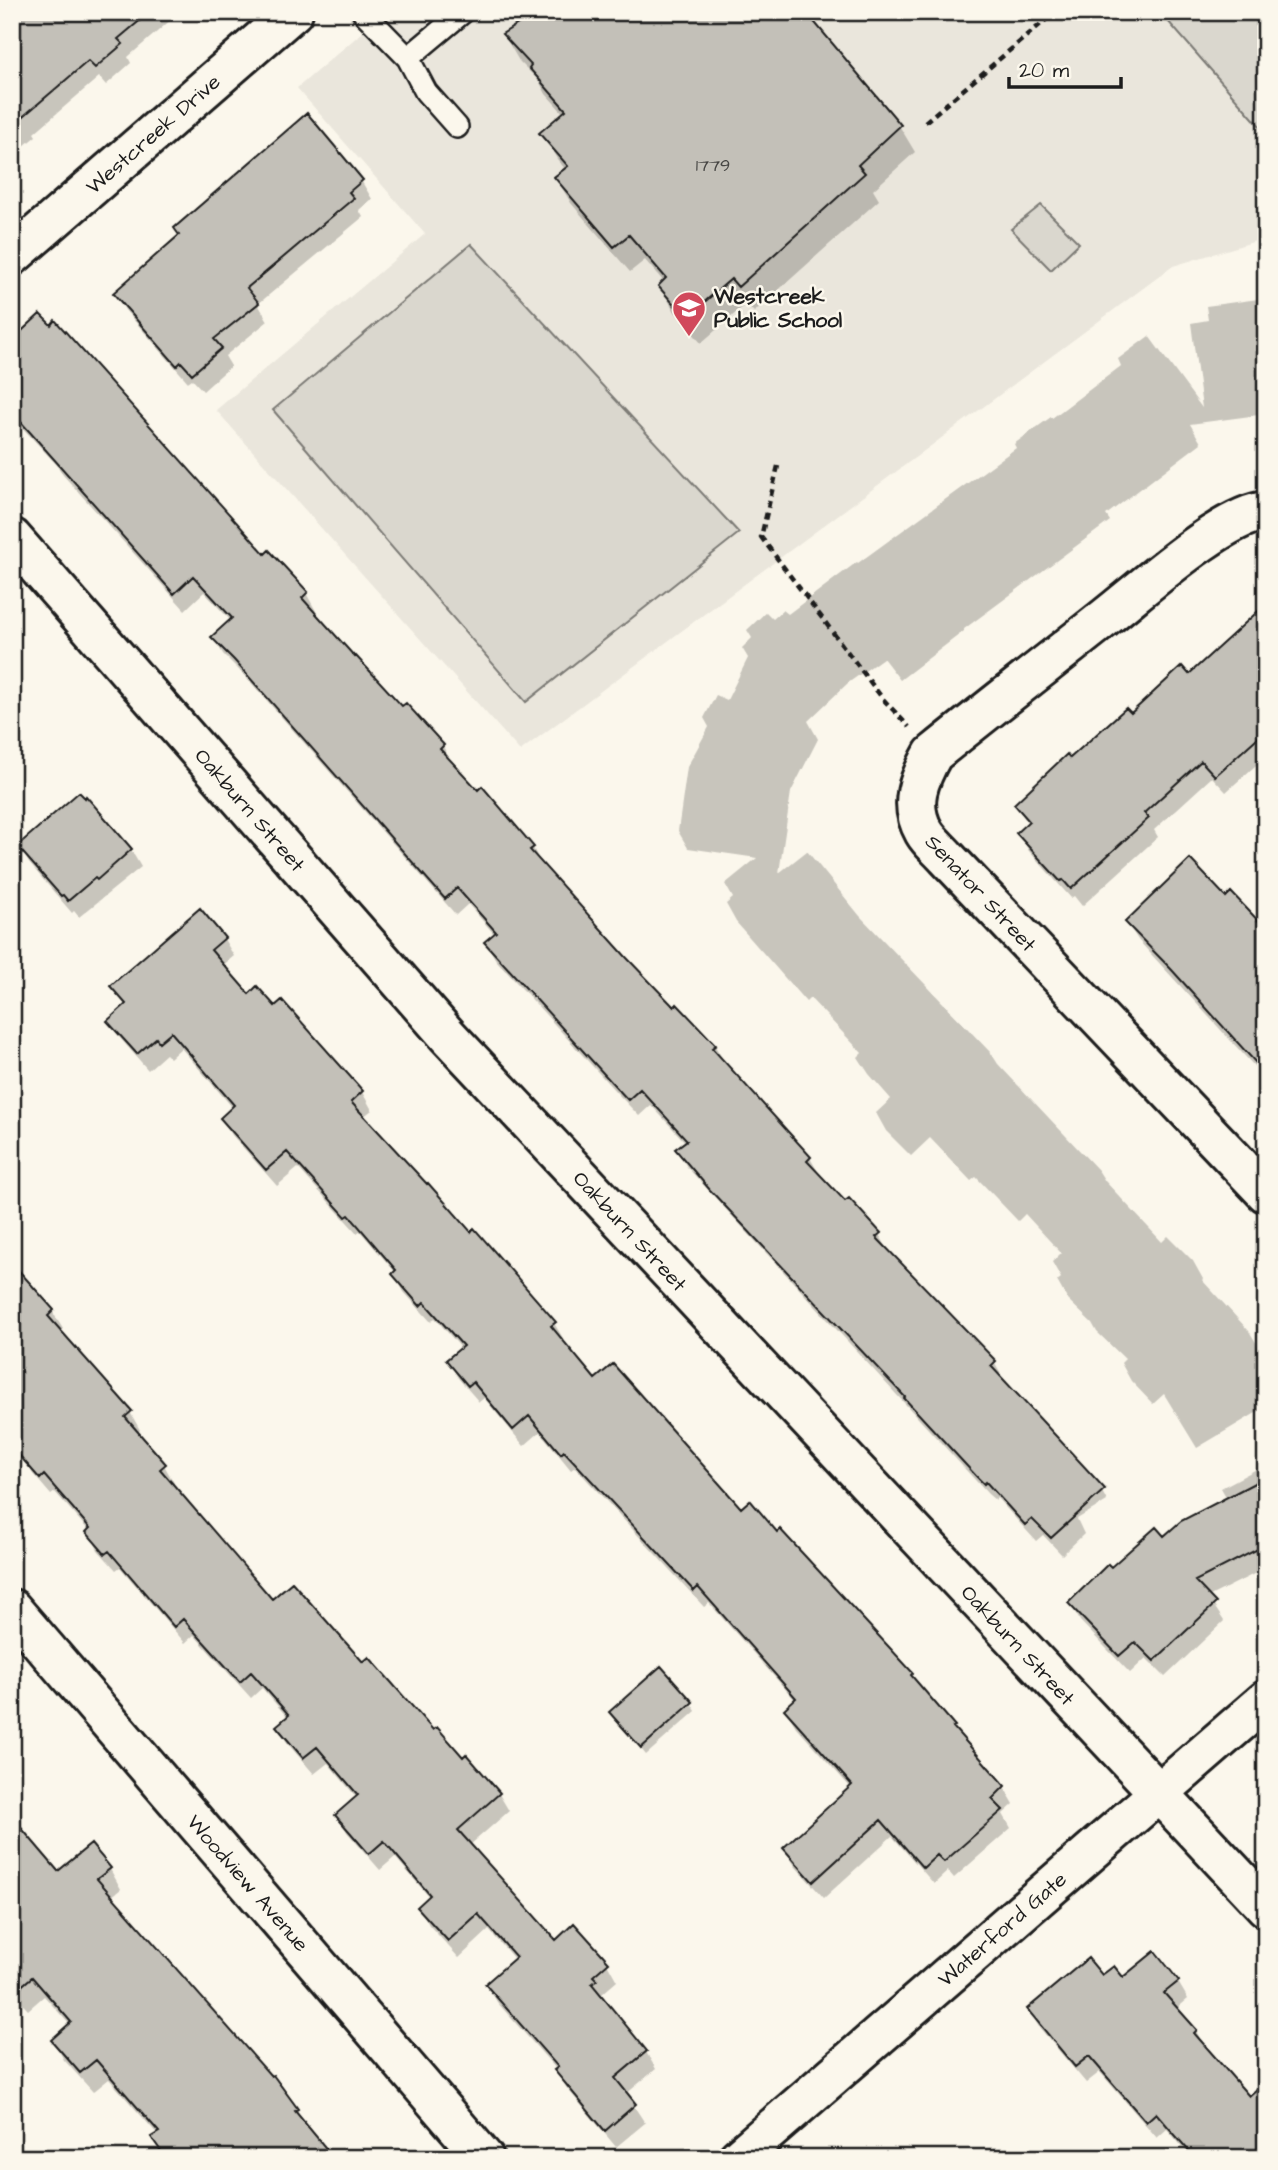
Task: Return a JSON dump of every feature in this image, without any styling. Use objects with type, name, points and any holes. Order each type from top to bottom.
[{"type":"street","name":"Westcreek Drive","points":[[12,256],[293,12]]},
{"type":"street","name":"Senator Street","points":[[1266,511],[1256,512],[1228,524],[1181,558],[933,754],[917,781],[916,811],[924,832],[1266,1193]]},
{"type":"street","name":"Oakburn Street","points":[[12,538],[448,1036],[1266,1907]]},
{"type":"street","name":"Woodview Avenue","points":[[12,1609],[484,2158]]},
{"type":"street","name":"Waterford Gate","points":[[738,2158],[1266,1700]]},
{"type":"lane","points":[[363,12],[408,58],[426,92],[457,127]]},
{"type":"lane","points":[[408,58],[463,12]]},
{"type":"path","points":[[925,122],[1055,12]]},
{"type":"path","points":[[778,466],[761,537],[884,699],[933,754]]},
{"type":"shaded area","name":"Westcreek Public School","points":[[386,12],[1160,12],[1266,133],[1266,238],[1173,266],[520,751],[216,410],[425,234],[297,88]]},
{"type":"shaded area","points":[[1160,12],[1266,12],[1266,133]]},
{"type":"shaded area","points":[[1041,205],[1079,243],[1051,270],[1011,229]]},
{"type":"shaded area","points":[[471,244],[739,533],[526,702],[273,410]]},
{"type":"building","points":[[12,12],[150,12],[118,39],[123,44],[95,68],[88,61],[12,126]]},
{"type":"building","points":[[537,12],[806,12],[901,125],[858,165],[865,173],[738,287],[731,279],[686,318],[658,286],[666,278],[629,235],[614,247],[554,177],[568,166],[539,133],[566,110],[529,68],[531,65],[502,34]]},
{"type":"building","points":[[307,113],[363,180],[349,192],[354,198],[247,288],[259,303],[214,339],[222,348],[192,374],[181,362],[177,366],[113,293],[179,235],[174,228]]},
{"type":"building","points":[[40,314],[51,325],[55,320],[265,554],[269,550],[308,592],[302,598],[402,706],[406,703],[444,745],[440,749],[478,790],[482,786],[534,847],[530,850],[627,958],[674,1007],[677,1004],[716,1045],[712,1048],[811,1157],[807,1161],[845,1201],[849,1198],[881,1233],[876,1237],[996,1361],[991,1366],[1105,1489],[1051,1538],[1032,1519],[1025,1525],[986,1482],[984,1484],[976,1476],[710,1190],[675,1149],[687,1140],[640,1089],[628,1100],[484,942],[496,932],[457,888],[445,899],[211,637],[232,618],[193,576],[174,594],[12,412],[12,340]]},
{"type":"building","points":[[1266,604],[1266,730],[1215,776],[1201,761],[1144,813],[1149,818],[1071,889],[1063,880],[1060,881],[1016,833],[1029,821],[1014,804],[1067,754],[1070,758],[1126,708],[1131,713],[1182,666],[1189,674]]},
{"type":"building","points":[[79,792],[85,798],[86,796],[132,849],[68,901],[17,846]]},
{"type":"building","points":[[1190,859],[1226,897],[1231,892],[1266,929],[1266,1074],[1125,922]]},
{"type":"building","points":[[200,908],[225,938],[211,950],[249,994],[257,986],[275,1006],[282,1000],[363,1091],[351,1102],[471,1232],[474,1228],[556,1322],[551,1326],[595,1379],[613,1364],[741,1508],[750,1500],[777,1532],[780,1529],[913,1673],[911,1675],[955,1726],[953,1727],[1005,1786],[992,1799],[1003,1810],[944,1862],[937,1855],[923,1868],[881,1820],[813,1882],[783,1848],[852,1785],[784,1709],[796,1698],[698,1587],[694,1591],[564,1451],[561,1454],[529,1416],[513,1430],[473,1382],[468,1386],[446,1360],[463,1346],[424,1302],[420,1306],[392,1274],[396,1270],[349,1215],[346,1217],[287,1152],[266,1170],[220,1118],[234,1105],[171,1032],[159,1042],[156,1038],[137,1054],[107,1021],[126,1004],[110,986]]},
{"type":"building","points":[[12,1263],[54,1310],[48,1316],[132,1411],[125,1417],[166,1464],[160,1469],[272,1599],[292,1582],[363,1662],[369,1657],[433,1730],[437,1727],[463,1757],[466,1754],[500,1793],[458,1830],[556,1940],[574,1923],[609,1962],[593,1976],[597,1980],[592,1984],[647,2051],[615,2078],[636,2104],[605,2131],[554,2070],[558,2067],[485,1984],[516,1957],[478,1914],[448,1941],[417,1907],[430,1895],[384,1841],[369,1854],[335,1815],[358,1795],[317,1747],[303,1758],[276,1726],[289,1715],[251,1672],[240,1682],[183,1619],[174,1627],[109,1551],[105,1554],[86,1532],[90,1528],[44,1475],[40,1479],[12,1447]]},
{"type":"building","points":[[1266,1477],[1266,1545],[1195,1581],[1216,1603],[1154,1661],[1135,1642],[1119,1656],[1068,1603],[1108,1564],[1111,1567],[1156,1527],[1164,1536],[1181,1521]]},
{"type":"building","points":[[661,1666],[693,1702],[641,1748],[609,1712]]},
{"type":"building","points":[[12,1817],[58,1871],[91,1844],[111,1868],[97,1879],[271,2076],[273,2075],[298,2109],[295,2111],[334,2158],[166,2158],[151,2137],[159,2132],[96,2060],[80,2073],[51,2040],[71,2022],[32,1977],[12,1994]]},
{"type":"building","points":[[1155,1951],[1179,1981],[1164,1993],[1197,2030],[1194,2033],[1249,2096],[1266,2081],[1266,2158],[1195,2158],[1156,2113],[1146,2122],[1089,2056],[1075,2067],[1027,2009],[1088,1958],[1102,1975],[1114,1966],[1123,1977]]},
{"type":"place","name":"Westcreek Public School","points":[[689,338]]}]
